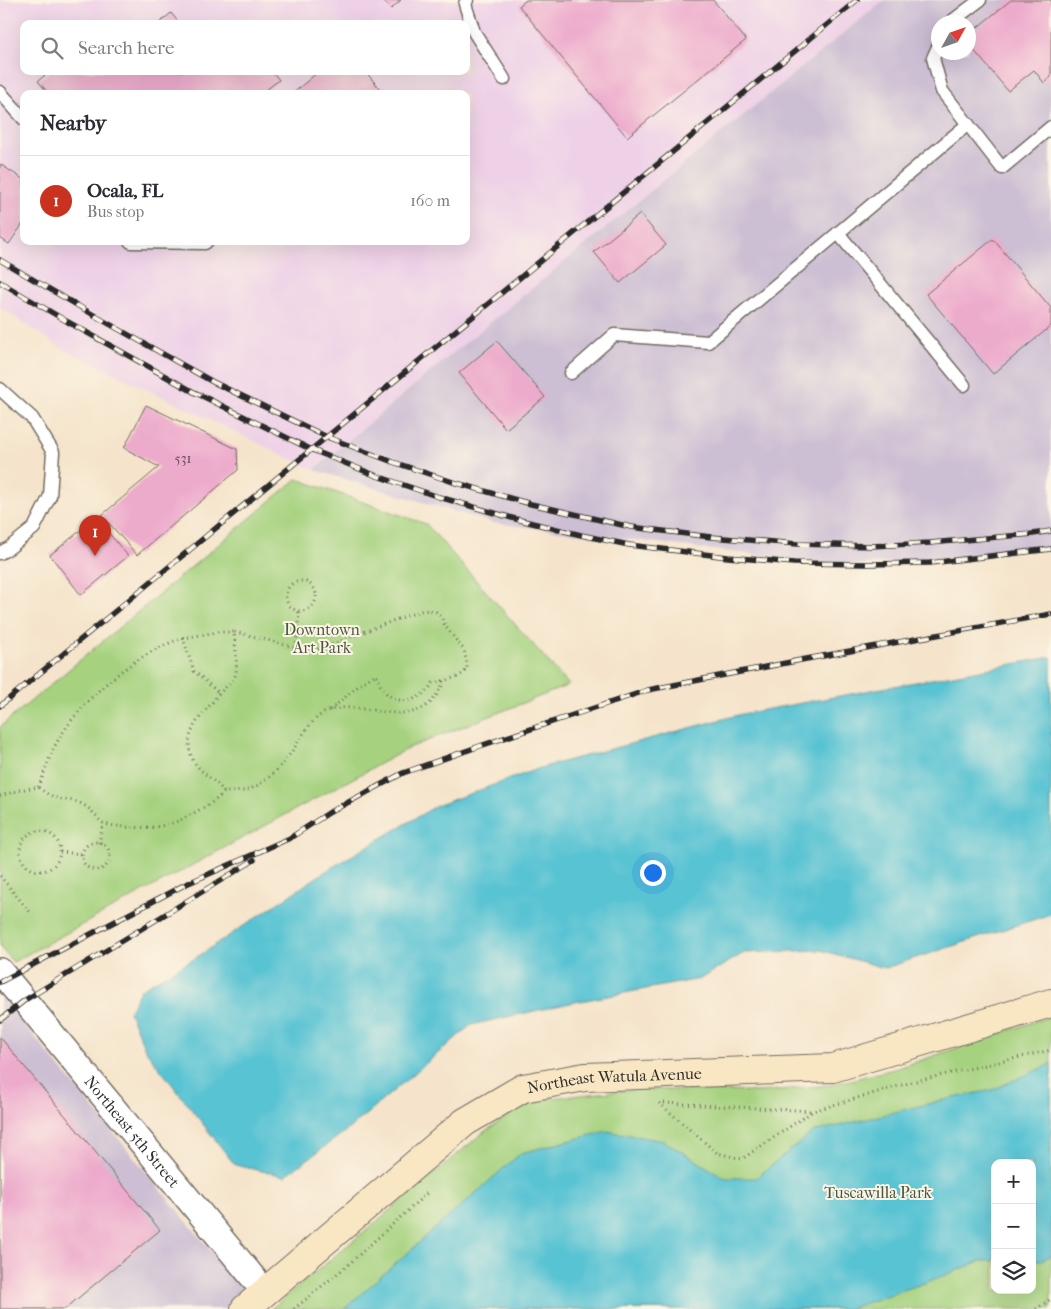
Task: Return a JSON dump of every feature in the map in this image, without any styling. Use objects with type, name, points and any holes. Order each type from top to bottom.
[{"type":"street","name":"Northeast 5th Street","points":[[0,971],[255,1300]]},
{"type":"street","name":"Northeast Watula Avenue","points":[[255,1300],[465,1122],[523,1088],[585,1077],[833,1068],[1051,1003]]},
{"type":"lane","points":[[467,0],[465,4],[474,32],[504,79]]},
{"type":"lane","points":[[960,15],[980,0]]},
{"type":"lane","points":[[934,60],[942,91],[1002,168],[1051,127]]},
{"type":"lane","points":[[0,92],[20,114]]},
{"type":"lane","points":[[571,373],[614,335],[708,342],[968,124]]},
{"type":"lane","points":[[838,233],[964,385]]},
{"type":"lane","points":[[0,389],[32,418],[53,452],[50,496],[34,528],[0,553]]},
{"type":"path","points":[[303,580],[312,585],[316,595],[313,605],[305,611],[300,611],[287,604],[285,594],[289,585],[303,580]]},
{"type":"path","points":[[430,610],[436,612],[441,617],[445,626],[464,650],[467,669],[464,673],[457,677],[433,683],[428,691],[412,700],[393,698],[379,684],[376,674],[314,721],[286,759],[262,784],[248,790],[224,792],[209,804],[173,824],[136,828],[103,823],[89,808],[80,803],[53,797],[38,787],[55,745],[81,709],[123,671],[149,653],[183,638],[218,632],[234,632],[296,648],[318,649],[392,621],[430,610]]},
{"type":"path","points":[[296,648],[300,611]]},
{"type":"path","points":[[224,792],[196,765],[189,747],[190,735],[195,723],[235,678],[234,632]]},
{"type":"path","points":[[183,638],[194,671],[219,694]]},
{"type":"path","points":[[329,710],[358,707],[391,713],[418,712],[427,707],[435,698],[443,681]]},
{"type":"path","points":[[0,796],[38,787]]},
{"type":"path","points":[[99,843],[103,823]]},
{"type":"path","points":[[39,831],[52,835],[59,845],[60,852],[59,858],[50,869],[44,871],[31,869],[22,860],[20,854],[23,841],[27,836],[39,831]]},
{"type":"path","points":[[99,843],[109,852],[109,861],[104,868],[95,871],[86,867],[82,854],[83,850],[90,844],[99,843]]},
{"type":"path","points":[[60,852],[82,854]]},
{"type":"path","points":[[0,876],[30,912]]},
{"type":"path","points":[[660,1103],[717,1154],[742,1159],[813,1111],[912,1082],[1051,1050]]},
{"type":"path","points":[[651,1103],[813,1111]]},
{"type":"path","points":[[294,1309],[349,1264],[428,1192]]},
{"type":"path","points":[[1036,1309],[1051,1299]]},
{"type":"shaded area","points":[[0,0],[884,0],[425,376],[314,470],[59,347],[0,307]]},
{"type":"shaded area","points":[[884,0],[1051,0],[1051,549],[846,566],[494,523],[314,470],[425,376]]},
{"type":"shaded area","points":[[0,995],[245,1292],[225,1309],[0,1309]]},
{"type":"green space","name":"Downtown Art Park","points":[[297,479],[426,524],[569,685],[411,747],[13,962],[0,947],[0,727]]},
{"type":"green space","name":"Tuscawilla Park","points":[[1051,1016],[1051,1309],[271,1309],[484,1132],[531,1100],[639,1089],[760,1092],[830,1085],[898,1068]]},
{"type":"water","points":[[1051,657],[1051,914],[885,968],[820,950],[744,953],[700,979],[575,1002],[471,1025],[351,1127],[285,1176],[235,1165],[146,1051],[129,1012],[141,989],[197,957],[329,869],[436,806],[540,768],[742,714]]},
{"type":"water","name":"Tuscawilla Park","points":[[1051,1064],[1051,1256],[1042,1260],[1036,1260],[1036,1159],[991,1159],[991,1261],[981,1261],[848,1309],[344,1309],[521,1153],[607,1131],[664,1141],[725,1178],[756,1178],[813,1132],[992,1090]]},
{"type":"building","points":[[383,0],[401,0],[391,9]]},
{"type":"building","points":[[526,0],[713,0],[746,40],[627,137],[519,6]]},
{"type":"building","points":[[1011,0],[1051,0],[1051,77],[1044,83],[1034,70],[1008,91],[976,53],[976,28]]},
{"type":"building","points":[[171,13],[177,20],[163,20]]},
{"type":"building","points":[[45,75],[275,75],[279,80],[266,90],[46,90],[38,81]]},
{"type":"building","points":[[314,75],[368,75],[381,90],[297,90]]},
{"type":"building","points":[[0,164],[20,177],[20,228],[9,244],[0,238]]},
{"type":"building","points":[[640,214],[666,245],[620,283],[594,252]]},
{"type":"building","points":[[993,239],[1051,308],[1051,326],[993,374],[926,294]]},
{"type":"building","points":[[497,341],[545,397],[506,429],[459,373]]},
{"type":"building","points":[[146,405],[237,449],[238,470],[137,555],[102,515],[159,467],[124,448]]},
{"type":"building","points":[[96,518],[128,556],[81,595],[50,555]]},
{"type":"building","points":[[0,1037],[160,1230],[65,1309],[0,1309]]},
{"type":"railway","points":[[0,706],[857,0]]},
{"type":"railway","points":[[0,260],[213,382],[327,437],[453,482],[531,504],[631,527],[711,537],[798,544],[871,546],[930,543],[1051,531]]},
{"type":"railway","points":[[0,282],[192,391],[310,449],[377,476],[439,497],[512,518],[629,545],[794,563],[930,563],[1051,549]]},
{"type":"railway","points":[[0,982],[184,885],[290,838],[330,812],[403,773],[480,746],[648,690],[1051,614]]},
{"type":"railway","points":[[0,1020],[25,1000],[254,860]]},
{"type":"place","name":"Ocala, FL","points":[[95,556]]}]
